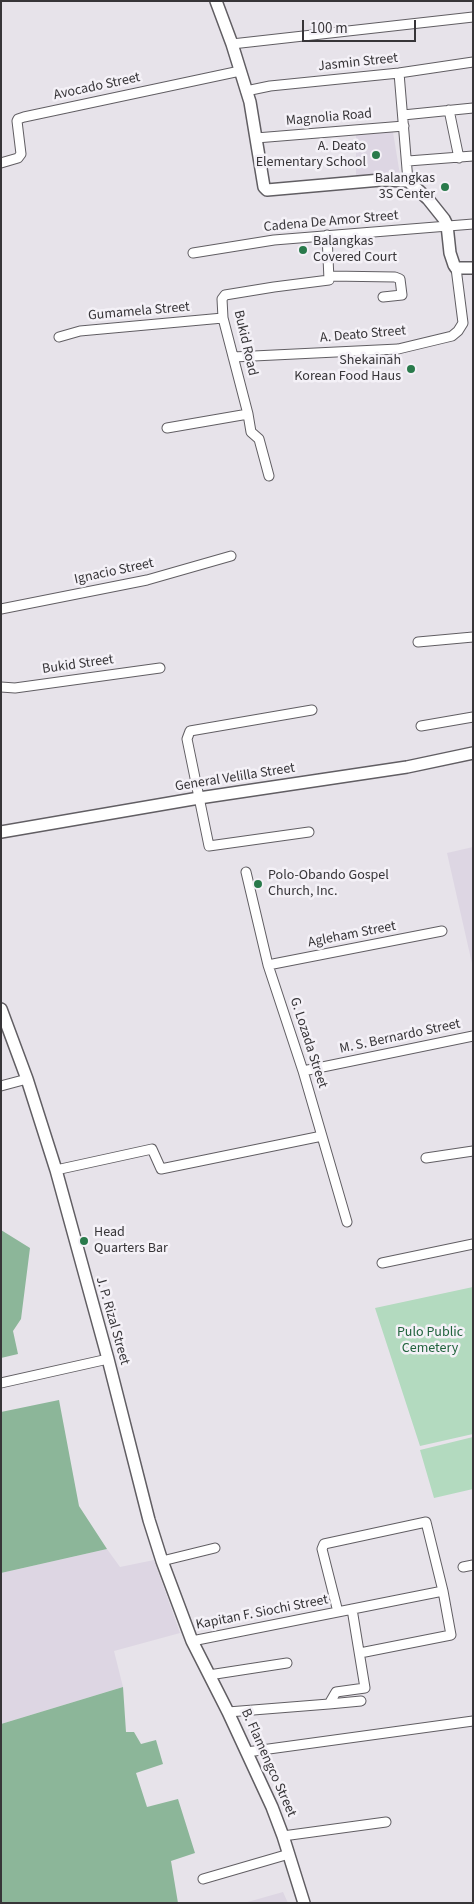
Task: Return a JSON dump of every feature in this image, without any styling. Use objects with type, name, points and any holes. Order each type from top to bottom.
[{"type":"main road","points":[[216,1],[232,44],[246,91],[256,138],[262,184],[267,190],[381,180],[408,181],[428,199],[447,225],[451,260],[456,268],[473,268]]},
{"type":"main road","name":"General Velilla Street","points":[[1,832],[199,798],[407,766],[473,753]]},
{"type":"main road","name":"J. P. Rizal Street","points":[[1,1009],[27,1078],[56,1170],[108,1358],[149,1520],[192,1641]]},
{"type":"main road","name":"B. Flamengco Street","points":[[192,1641],[247,1752],[283,1836],[304,1903]]},
{"type":"street","points":[[232,44],[473,17]]},
{"type":"street","name":"Jasmin Street","points":[[246,91],[270,86],[473,62]]},
{"type":"street","name":"Avocado Street","points":[[1,163],[18,158],[21,154],[18,119],[240,71]]},
{"type":"street","points":[[399,72],[408,162],[408,181]]},
{"type":"street","points":[[403,116],[473,108]]},
{"type":"street","points":[[449,110],[459,158]]},
{"type":"street","name":"Magnolia Road","points":[[256,138],[404,126]]},
{"type":"street","points":[[408,162],[473,156]]},
{"type":"street","name":"Cadena De Amor Street","points":[[193,253],[274,240],[473,224]]},
{"type":"street","points":[[327,235],[330,276],[395,277],[400,279],[402,295],[383,297]]},
{"type":"street","name":"A. Deato Street","points":[[233,357],[398,349],[452,336],[458,332],[463,323],[456,268]]},
{"type":"street","name":"Bukid Road","points":[[270,476],[259,439],[251,432],[223,318],[222,297],[274,287],[327,281],[330,280],[330,276]]},
{"type":"street","name":"Gumamela Street","points":[[59,337],[80,331],[223,318]]},
{"type":"street","points":[[167,428],[248,414]]},
{"type":"street","name":"Ignacio Street","points":[[1,609],[148,580],[231,556]]},
{"type":"street","points":[[418,642],[473,637]]},
{"type":"street","name":"Bukid Street","points":[[1,687],[16,688],[160,668]]},
{"type":"street","points":[[309,832],[209,846],[187,739],[190,731],[312,710]]},
{"type":"street","points":[[421,726],[473,717]]},
{"type":"street","name":"G. Lozada Street","points":[[246,872],[268,965],[303,1071],[347,1222]]},
{"type":"street","name":"Agleham Street","points":[[268,965],[442,932]]},
{"type":"street","name":"M. S. Bernardo Street","points":[[303,1071],[473,1036]]},
{"type":"street","points":[[1,1086],[27,1078]]},
{"type":"street","points":[[56,1170],[152,1149],[161,1169],[322,1136]]},
{"type":"street","points":[[426,1158],[473,1151]]},
{"type":"street","points":[[382,1263],[473,1244]]},
{"type":"street","points":[[1,1382],[108,1358]]},
{"type":"street","name":"Kapitan F. Siochi Street","points":[[338,1612],[322,1549],[324,1544],[423,1521],[428,1525],[443,1591],[450,1636],[360,1653]]},
{"type":"street","points":[[162,1561],[215,1548]]},
{"type":"street","name":"Kapitan F. Siochi Street","points":[[192,1641],[443,1591]]},
{"type":"street","points":[[329,1704],[336,1692],[366,1686],[352,1609]]},
{"type":"street","points":[[209,1675],[287,1663]]},
{"type":"street","points":[[228,1712],[361,1701]]},
{"type":"street","points":[[247,1752],[473,1721]]},
{"type":"street","points":[[283,1836],[386,1822]]},
{"type":"street","points":[[203,1879],[289,1854]]},
{"type":"shaded area","name":"A. Deato Elementary School","points":[[393,132],[400,175],[356,177],[356,135]]},
{"type":"shaded area","points":[[473,847],[473,968],[447,853]]},
{"type":"shaded area","points":[[1,1230],[30,1248],[21,1319],[13,1331],[18,1354],[1,1358]]},
{"type":"shaded area","points":[[59,1400],[79,1506],[107,1549],[1,1573],[1,1412]]},
{"type":"shaded area","points":[[107,1549],[120,1567],[154,1560],[180,1633],[114,1651],[123,1687],[1,1724],[1,1573]]},
{"type":"shaded area","points":[[123,1687],[126,1732],[134,1732],[141,1744],[156,1740],[163,1764],[136,1773],[147,1807],[178,1799],[195,1853],[171,1861],[178,1903],[1,1903],[1,1724]]},
{"type":"shaded area","points":[[283,1892],[288,1903],[244,1903]]},
{"type":"green space","name":"Pulo Public Cemetery","points":[[473,1287],[473,1434],[420,1446],[375,1308]]},
{"type":"green space","points":[[473,1437],[473,1489],[434,1498],[420,1450]]},
{"type":"place","name":"A. Deato Elementary School","points":[[376,155]]},
{"type":"place","name":"Balangkas 3S Center","points":[[445,187]]},
{"type":"place","name":"Balangkas Covered Court","points":[[303,250]]},
{"type":"place","name":"Shekainah Korean Food Haus","points":[[411,369]]},
{"type":"place","name":"Polo-Obando Gospel Church, Inc.","points":[[258,884]]},
{"type":"place","name":"Head Quarters Bar","points":[[84,1241]]}]
